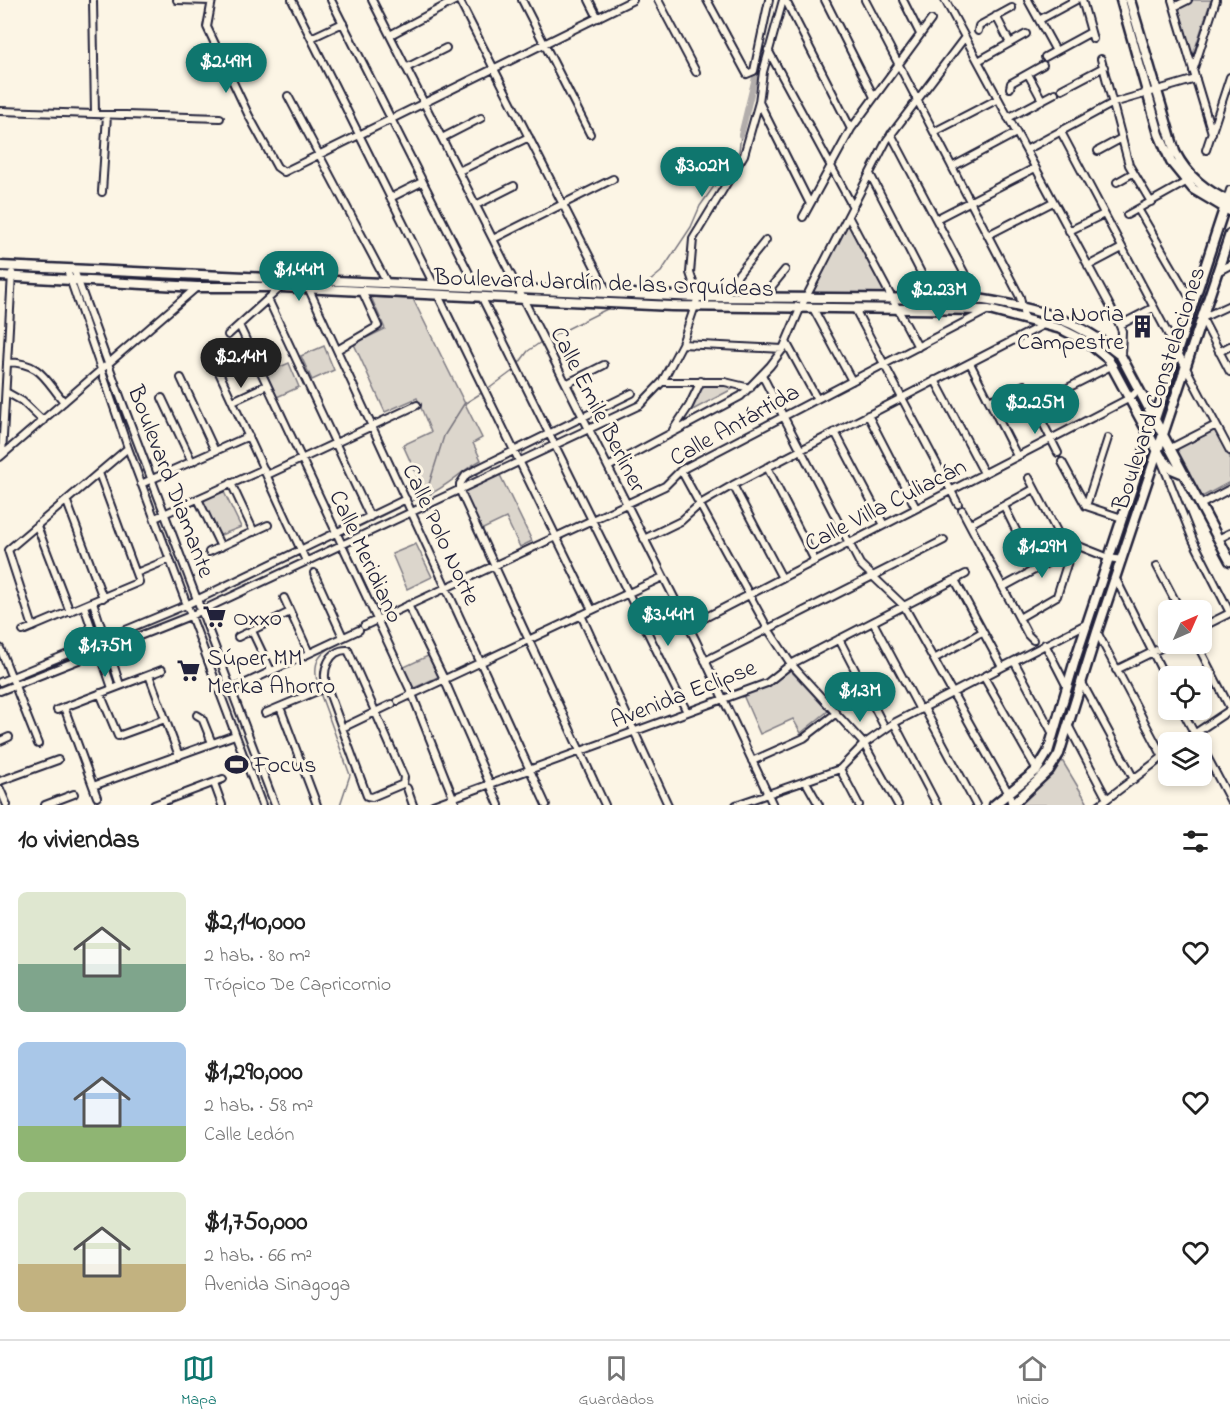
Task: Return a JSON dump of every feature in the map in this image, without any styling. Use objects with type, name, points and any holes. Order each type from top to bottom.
[{"type":"street","points":[[93,0],[94,114]]},
{"type":"street","points":[[177,0],[212,1],[207,27],[249,116],[282,172],[320,156],[633,0]]},
{"type":"street","points":[[292,0],[434,285]]},
{"type":"street","points":[[331,0],[476,287]]},
{"type":"street","name":"Calle Emile Berliner","points":[[372,0],[705,660],[773,805]]},
{"type":"street","points":[[390,35],[458,0],[608,294]]},
{"type":"street","points":[[522,0],[590,134]]},
{"type":"street","points":[[589,0],[598,18]]},
{"type":"street","points":[[658,0],[696,72]]},
{"type":"street","points":[[707,0],[745,73],[750,74],[754,71],[769,0]]},
{"type":"street","points":[[825,0],[874,97]]},
{"type":"street","points":[[865,0],[1020,297],[1024,317]]},
{"type":"street","points":[[903,0],[920,34]]},
{"type":"street","points":[[1028,0],[1056,51]]},
{"type":"street","points":[[1039,20],[1076,0]]},
{"type":"street","points":[[1045,57],[1092,35],[1082,0]]},
{"type":"street","points":[[1121,0],[1152,92],[1181,164],[1198,184],[1228,205]]},
{"type":"street","points":[[1130,0],[1167,155],[1186,182],[1206,199],[1228,205]]},
{"type":"street","points":[[1172,0],[1212,133]]},
{"type":"street","points":[[1174,7],[1188,0]]},
{"type":"street","points":[[1193,71],[1216,0]]},
{"type":"street","points":[[947,1],[1120,325],[1121,356]]},
{"type":"street","points":[[786,2],[851,129]]},
{"type":"street","points":[[0,691],[190,616],[412,511],[460,491],[588,428],[635,409],[649,398],[662,382],[682,344],[697,302],[690,273],[693,239],[744,155],[759,102],[768,50],[786,2]]},
{"type":"street","points":[[978,31],[979,26],[1012,8]]},
{"type":"street","points":[[996,16],[1010,43]]},
{"type":"street","points":[[803,218],[851,129],[931,20]]},
{"type":"street","points":[[311,38],[343,23]]},
{"type":"street","points":[[978,61],[1026,34]]},
{"type":"street","points":[[608,467],[741,396],[762,375],[784,345],[800,309],[891,134],[965,37]]},
{"type":"street","points":[[406,68],[446,48]]},
{"type":"street","points":[[768,50],[853,207]]},
{"type":"street","points":[[1101,59],[1133,173],[1151,202]]},
{"type":"street","points":[[1010,88],[1010,84],[1043,65]]},
{"type":"street","points":[[1062,89],[1104,68]]},
{"type":"street","points":[[1028,74],[1042,100]]},
{"type":"street","points":[[1206,150],[1230,77]]},
{"type":"street","points":[[1026,150],[1113,103],[1196,80]]},
{"type":"street","points":[[1008,118],[1055,93]]},
{"type":"street","points":[[288,96],[387,283]]},
{"type":"street","points":[[934,132],[998,99]]},
{"type":"street","points":[[759,102],[810,204]]},
{"type":"street","points":[[0,111],[220,118]]},
{"type":"street","points":[[102,192],[107,115]]},
{"type":"street","points":[[442,138],[481,118]]},
{"type":"street","points":[[1060,132],[1230,451]]},
{"type":"street","points":[[952,167],[1016,133]]},
{"type":"street","points":[[891,134],[978,299]]},
{"type":"street","points":[[459,171],[529,137]]},
{"type":"street","points":[[1098,151],[1122,138]]},
{"type":"street","points":[[936,219],[1035,168]]},
{"type":"street","points":[[1117,182],[1133,173]]},
{"type":"street","points":[[870,174],[934,298]]},
{"type":"street","points":[[493,239],[613,179]]},
{"type":"street","points":[[390,198],[422,182]]},
{"type":"street","points":[[1127,215],[1186,182]]},
{"type":"street","points":[[476,205],[514,186]]},
{"type":"street","name":"Boulevard Constelaciones","points":[[1011,800],[1037,770],[1048,752],[1088,623],[1163,436],[1193,303],[1228,205],[1230,190]]},
{"type":"street","points":[[988,235],[1053,202]]},
{"type":"street","points":[[1138,209],[1193,303]]},
{"type":"street","points":[[1069,231],[1104,214]]},
{"type":"street","points":[[848,216],[918,347]]},
{"type":"street","name":"Boulevard Constelaciones","points":[[994,805],[1011,800],[1055,762],[1116,579],[1115,559],[1122,518],[1154,419],[1202,318],[1230,234]]},
{"type":"street","points":[[720,297],[766,240]]},
{"type":"street","points":[[1088,266],[1122,248]]},
{"type":"street","points":[[1217,272],[1230,265]]},
{"type":"street","name":"Boulevard Jardín de las Orquídeas","points":[[0,266],[12,272],[75,280],[197,287],[281,287],[363,293],[481,296],[629,304],[697,302],[814,310],[988,310],[1047,324],[1087,342],[1114,365],[1157,449],[1172,469],[1185,474]]},
{"type":"street","name":"Boulevard Jardín de las Orquídeas","points":[[0,276],[12,272],[71,270],[657,295],[697,302],[720,297],[805,300],[934,298],[978,299],[1023,307],[1076,325],[1121,356],[1230,561]]},
{"type":"street","name":"Boulevard Diamante","points":[[71,270],[109,364],[275,805]]},
{"type":"street","points":[[771,299],[772,286],[785,270]]},
{"type":"street","points":[[1,456],[12,272]]},
{"type":"street","name":"Calle Polo Norte","points":[[304,279],[546,805]]},
{"type":"street","name":"Boulevard Diamante","points":[[75,280],[128,448],[262,805]]},
{"type":"street","points":[[1,456],[197,287]]},
{"type":"street","points":[[228,335],[281,287]]},
{"type":"street","points":[[337,350],[378,326],[363,293]]},
{"type":"street","points":[[438,295],[592,610]]},
{"type":"street","points":[[481,296],[687,712]]},
{"type":"street","points":[[268,299],[370,517]]},
{"type":"street","points":[[1230,305],[1202,318],[1230,372]]},
{"type":"street","points":[[1120,325],[1153,308]]},
{"type":"street","points":[[855,309],[1019,618],[1033,640]]},
{"type":"street","points":[[814,310],[852,381]]},
{"type":"street","name":"Calle Antártida","points":[[231,690],[664,486],[681,470],[988,310]]},
{"type":"street","points":[[0,316],[9,317]]},
{"type":"street","points":[[644,539],[681,521],[700,504],[733,484],[1047,324]]},
{"type":"street","name":"Calle Meridiano","points":[[239,325],[412,694],[456,805]]},
{"type":"street","points":[[682,344],[784,345]]},
{"type":"street","points":[[784,345],[817,399]]},
{"type":"street","points":[[1219,352],[1230,346]]},
{"type":"street","points":[[210,353],[306,561]]},
{"type":"street","points":[[7,362],[34,366],[64,402]]},
{"type":"street","points":[[970,363],[1017,456]]},
{"type":"street","points":[[566,384],[604,365]]},
{"type":"street","points":[[1034,405],[1114,365]]},
{"type":"street","points":[[762,375],[849,543],[870,576],[904,606],[1011,800]]},
{"type":"street","points":[[182,378],[215,451]]},
{"type":"street","points":[[935,380],[984,473]]},
{"type":"street","points":[[671,432],[689,406],[701,381]]},
{"type":"street","points":[[662,382],[725,382],[750,388]]},
{"type":"street","points":[[233,401],[267,385]]},
{"type":"street","points":[[989,401],[1024,385],[1058,453]]},
{"type":"street","points":[[1130,398],[1139,388]]},
{"type":"street","points":[[6,392],[22,401],[44,420]]},
{"type":"street","points":[[605,805],[460,491],[460,484],[466,475],[632,393]]},
{"type":"street","points":[[162,398],[192,462]]},
{"type":"street","name":"Calle Villa Culiacán","points":[[688,626],[1130,398]]},
{"type":"street","points":[[154,518],[231,483],[301,459],[417,405]]},
{"type":"street","points":[[868,415],[916,508]]},
{"type":"street","points":[[1169,449],[1216,425]]},
{"type":"street","points":[[835,432],[884,525]]},
{"type":"street","points":[[141,484],[249,436]]},
{"type":"street","points":[[1086,506],[1108,438]]},
{"type":"street","points":[[33,627],[8,554],[11,547],[67,502],[128,448]]},
{"type":"street","points":[[1157,449],[1193,540],[1230,613],[1212,622]]},
{"type":"street","points":[[1062,462],[1086,506],[1122,518]]},
{"type":"street","points":[[767,467],[815,561]]},
{"type":"street","points":[[681,470],[768,629],[791,664],[864,744],[898,805]]},
{"type":"street","points":[[23,631],[137,584],[139,580],[99,473]]},
{"type":"street","points":[[1029,478],[1058,536],[1072,548],[1115,559]]},
{"type":"street","points":[[231,483],[254,532]]},
{"type":"street","points":[[733,484],[782,578]]},
{"type":"street","points":[[970,524],[1034,489]]},
{"type":"street","points":[[1200,505],[1230,489]]},
{"type":"street","points":[[198,499],[221,547]]},
{"type":"street","points":[[0,682],[186,605],[406,499]]},
{"type":"street","points":[[67,502],[103,598]]},
{"type":"street","points":[[1004,506],[1035,569]]},
{"type":"street","points":[[209,552],[268,525]]},
{"type":"street","points":[[37,526],[70,612]]},
{"type":"street","points":[[1218,539],[1230,532]]},
{"type":"street","points":[[705,660],[944,540]]},
{"type":"street","points":[[1003,587],[1072,548]]},
{"type":"street","points":[[1019,618],[1057,596],[1072,548]]},
{"type":"street","points":[[136,573],[170,559]]},
{"type":"street","points":[[1157,566],[1175,600]]},
{"type":"street","points":[[314,573],[343,637]]},
{"type":"street","name":"Avenida Eclipse","points":[[434,805],[766,682],[791,664],[966,574]]},
{"type":"street","points":[[342,728],[663,577]]},
{"type":"street","points":[[1116,579],[1160,666]]},
{"type":"street","points":[[955,580],[1002,667]]},
{"type":"street","points":[[284,598],[309,654]]},
{"type":"street","points":[[93,602],[107,638],[107,648],[120,685]]},
{"type":"street","points":[[408,605],[444,679],[499,805]]},
{"type":"street","points":[[84,606],[98,641],[98,651],[112,688]]},
{"type":"street","points":[[238,637],[291,612]]},
{"type":"street","points":[[581,615],[669,805]]},
{"type":"street","points":[[873,622],[976,805]]},
{"type":"street","points":[[736,805],[840,769],[864,744],[885,728],[1088,623]]},
{"type":"street","points":[[143,624],[146,633]]},
{"type":"street","points":[[252,631],[271,671]]},
{"type":"street","points":[[934,659],[982,632]]},
{"type":"street","points":[[1097,632],[1116,670],[1158,741]]},
{"type":"street","points":[[839,639],[885,728]]},
{"type":"street","points":[[1045,644],[1067,687]]},
{"type":"street","points":[[0,648],[39,744]]},
{"type":"street","points":[[340,650],[348,650],[377,711],[404,777],[403,784],[372,797],[367,796],[342,728],[322,689],[329,658],[340,650]]},
{"type":"street","points":[[1116,670],[1158,650]]},
{"type":"street","points":[[1196,732],[1230,709],[1202,654]]},
{"type":"street","points":[[1075,660],[1086,664]]},
{"type":"street","points":[[1014,661],[1054,735]]},
{"type":"street","points":[[45,664],[47,671]]},
{"type":"street","points":[[97,797],[60,709],[162,670]]},
{"type":"street","points":[[149,675],[179,756]]},
{"type":"street","points":[[984,677],[1037,770]]},
{"type":"street","points":[[1082,681],[1134,779]]},
{"type":"street","points":[[265,712],[322,689]]},
{"type":"street","points":[[100,693],[118,736],[165,719]]},
{"type":"street","points":[[280,707],[317,805]]},
{"type":"street","points":[[752,761],[804,738],[835,714]]},
{"type":"street","points":[[197,715],[202,718],[212,743]]},
{"type":"street","points":[[894,723],[938,805]]},
{"type":"street","points":[[1068,725],[1107,799]]},
{"type":"street","points":[[93,786],[235,735]]},
{"type":"street","points":[[0,741],[9,737]]},
{"type":"street","points":[[244,758],[256,754]]},
{"type":"street","points":[[0,781],[58,760]]},
{"type":"street","points":[[1099,805],[1158,761]]},
{"type":"street","points":[[1212,766],[1230,800]]},
{"type":"street","points":[[840,769],[860,805]]},
{"type":"street","points":[[154,805],[223,779]]},
{"type":"street","points":[[806,782],[819,805]]},
{"type":"street","points":[[214,783],[222,805]]},
{"type":"street","points":[[407,788],[413,805]]},
{"type":"street","points":[[0,789],[7,805]]},
{"type":"street","points":[[50,804],[74,794]]},
{"type":"street","points":[[176,797],[179,805]]},
{"type":"shaded area","points":[[1187,0],[1211,0],[1192,58],[1176,6]]},
{"type":"shaded area","points":[[848,219],[886,293],[810,293]]},
{"type":"shaded area","points":[[371,297],[413,299],[482,438],[473,443],[481,460],[426,496],[403,445],[431,432],[417,398],[385,412],[354,344],[385,329]]},
{"type":"shaded area","points":[[324,346],[334,370],[312,380],[301,356]]},
{"type":"shaded area","points":[[289,363],[299,387],[277,397],[266,373]]},
{"type":"shaded area","points":[[702,378],[740,385],[681,416],[693,399]]},
{"type":"shaded area","points":[[1213,426],[1230,457],[1230,482],[1200,498],[1174,448]]},
{"type":"shaded area","points":[[500,475],[532,541],[520,547],[506,518],[481,530],[464,491]]},
{"type":"shaded area","points":[[223,490],[241,527],[218,536],[202,500]]},
{"type":"shaded area","points":[[416,544],[432,577],[407,589],[392,554]]},
{"type":"shaded area","points":[[430,655],[440,676],[412,689],[402,668]]},
{"type":"shaded area","points":[[790,670],[828,711],[801,733],[793,719],[760,734],[743,695],[773,683]]},
{"type":"shaded area","points":[[1060,757],[1087,802],[1084,805],[1016,805]]},
{"type":"waterway","points":[[741,135],[758,65]]},
{"type":"waterway","points":[[638,291],[661,272],[691,227],[700,206],[739,151],[741,135]]},
{"type":"waterway","points":[[1181,354],[1197,304]]},
{"type":"waterway","points":[[545,340],[611,307]]},
{"type":"waterway","points":[[517,366],[528,351],[541,342]]},
{"type":"waterway","points":[[1167,397],[1179,362]]},
{"type":"waterway","points":[[487,390],[514,370]]},
{"type":"waterway","points":[[410,502],[426,494],[444,436],[464,404],[483,392]]},
{"type":"waterway","points":[[342,535],[406,504]]},
{"type":"waterway","points":[[347,545],[378,612]]},
{"type":"waterway","points":[[362,631],[372,626]]},
{"type":"waterway","points":[[319,689],[316,670],[320,657],[347,639]]},
{"type":"waterway","points":[[320,693],[350,775],[340,805]]},
{"type":"place","name":"La Noria Campestre","points":[[1142,327]]},
{"type":"place","name":"Oxxo","points":[[215,617]]},
{"type":"place","name":"Súper MM Merka Ahorro","points":[[189,671]]},
{"type":"place","name":"Focus","points":[[236,764]]}]
